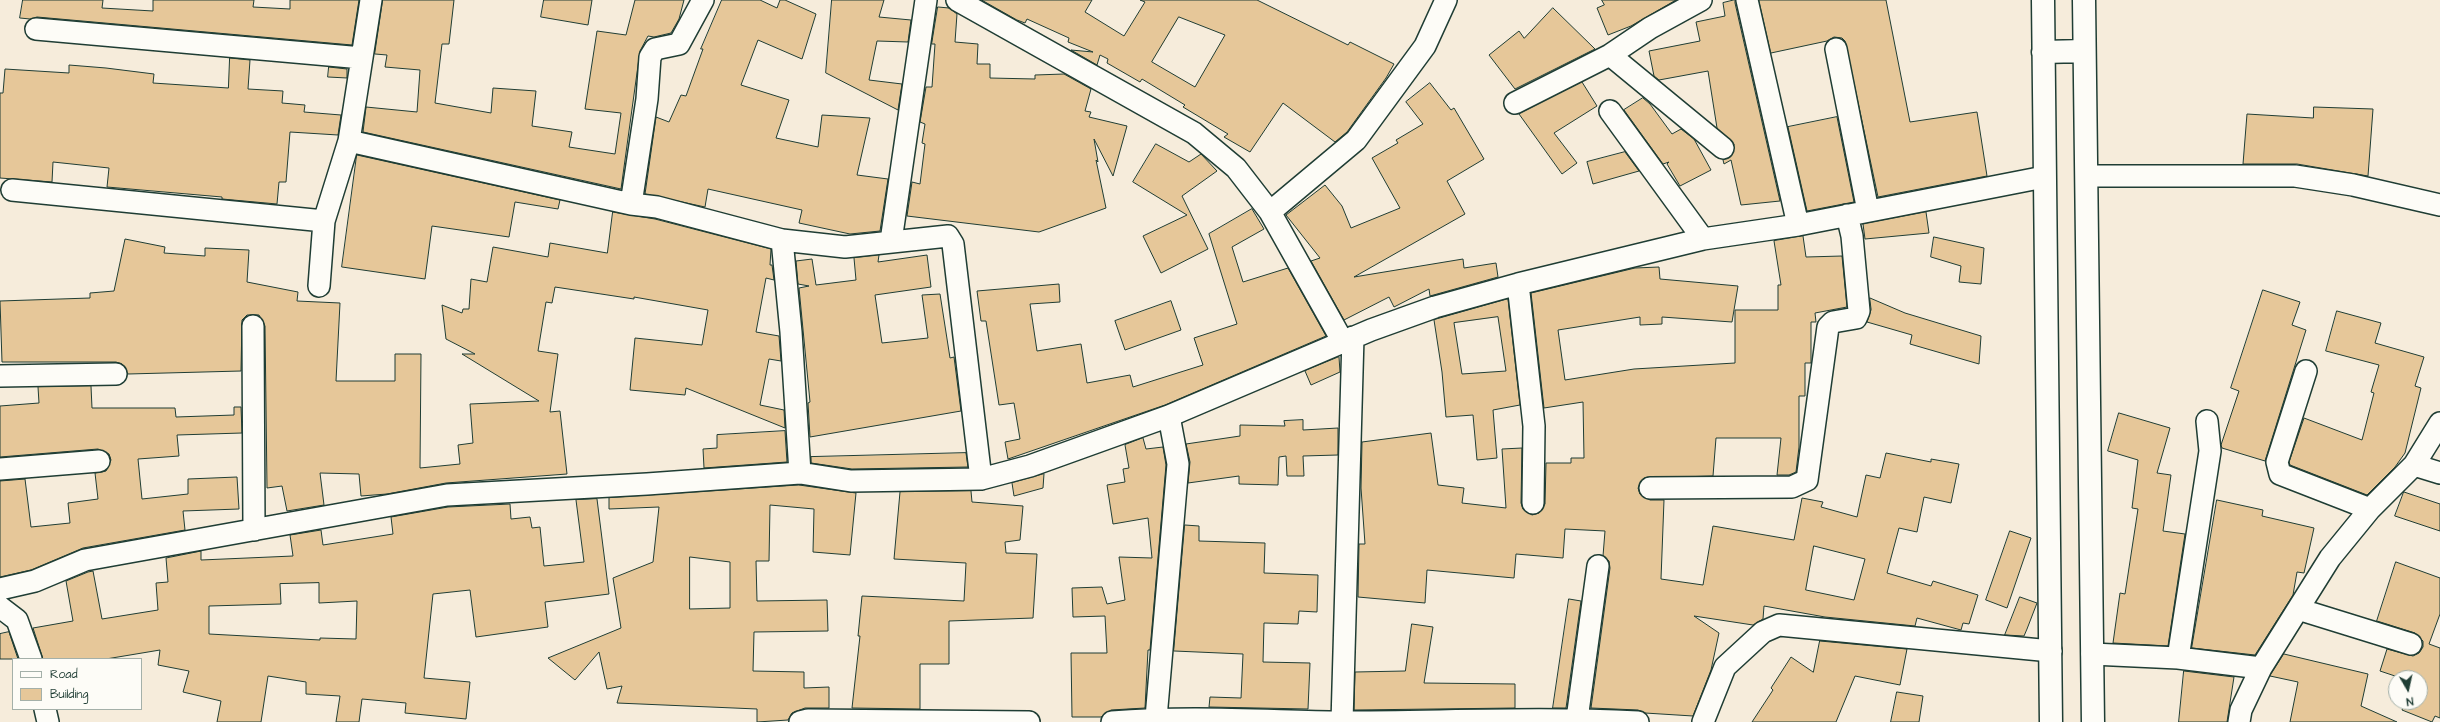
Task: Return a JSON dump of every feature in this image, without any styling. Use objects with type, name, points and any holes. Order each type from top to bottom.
[{"type":"main road","points":[[2043,0],[2044,177],[2052,722]]},
{"type":"main road","points":[[2084,0],[2093,722]]},
{"type":"main road","points":[[2043,52],[2084,51]]},
{"type":"street","points":[[319,286],[324,221],[349,141],[371,0]]},
{"type":"street","points":[[631,204],[647,99],[650,57],[656,49],[679,44],[703,0]]},
{"type":"street","points":[[891,241],[926,0]]},
{"type":"street","points":[[957,0],[1194,133],[1236,168],[1270,212],[1348,340],[1342,722]]},
{"type":"street","points":[[1270,212],[1356,140],[1425,46],[1446,0]]},
{"type":"street","points":[[1515,103],[1610,55],[1650,28],[1700,0]]},
{"type":"street","points":[[1747,0],[1798,225]]},
{"type":"street","points":[[36,29],[362,58]]},
{"type":"street","points":[[1836,49],[1868,211]]},
{"type":"street","points":[[1610,55],[1723,148]]},
{"type":"street","points":[[1610,111],[1702,239]]},
{"type":"street","points":[[349,141],[631,204],[657,207],[782,240],[844,247],[948,236],[953,244],[981,479]]},
{"type":"street","points":[[2087,176],[2295,176],[2353,185],[2440,205]]},
{"type":"street","points":[[0,589],[35,581],[85,560],[447,495],[647,484],[800,473],[851,481],[981,479],[1030,466],[1169,416],[1348,340],[1435,307],[1518,284],[1702,239],[1798,225],[2044,177]]},
{"type":"street","points":[[12,190],[324,221]]},
{"type":"street","points":[[1650,488],[1792,487],[1807,480],[1828,327],[1833,322],[1856,318],[1859,311],[1847,215]]},
{"type":"street","points":[[782,240],[791,332],[800,473]]},
{"type":"street","points":[[1518,284],[1534,426],[1533,503]]},
{"type":"street","points":[[254,326],[254,530]]},
{"type":"street","points":[[2306,371],[2277,462],[2277,468],[2280,474],[2370,508]]},
{"type":"street","points":[[0,376],[116,374]]},
{"type":"street","points":[[1156,718],[1178,464],[1169,416]]},
{"type":"street","points":[[2178,658],[2210,451],[2207,421]]},
{"type":"street","points":[[2239,722],[2241,710],[2261,668],[2330,558],[2370,508],[2414,465],[2440,423]]},
{"type":"street","points":[[0,469],[99,462]]},
{"type":"street","points":[[2414,465],[2440,473]]},
{"type":"street","points":[[1578,719],[1598,566]]},
{"type":"street","points":[[0,608],[18,620],[31,658]]},
{"type":"street","points":[[2298,609],[2411,644]]},
{"type":"street","points":[[1703,722],[1725,667],[1763,632],[1779,624],[2051,651]]},
{"type":"street","points":[[2092,654],[2178,658],[2261,668]]},
{"type":"street","points":[[45,710],[48,722]]},
{"type":"street","points":[[1112,722],[1156,718],[1342,722],[1578,719],[1638,722]]},
{"type":"street","points":[[800,722],[808,720],[1029,722]]},
{"type":"building","points":[[23,0],[103,0],[102,8],[153,11],[153,0],[254,0],[253,7],[290,9],[290,0],[359,0],[352,45],[37,17],[30,19],[20,18]]},
{"type":"building","points":[[383,0],[454,0],[449,44],[442,44],[435,103],[491,113],[493,88],[536,91],[532,126],[572,132],[569,147],[615,154],[621,113],[585,109],[597,31],[626,35],[635,0],[684,0],[679,19],[671,33],[654,37],[648,36],[640,51],[621,189],[363,132],[366,107],[417,112],[420,70],[385,67],[387,55],[375,54]]},
{"type":"building","points":[[544,0],[592,0],[588,25],[541,17]]},
{"type":"building","points":[[722,0],[760,0],[777,8],[780,0],[785,0],[816,14],[802,59],[758,40],[741,85],[789,100],[776,138],[818,147],[822,115],[870,118],[857,175],[888,179],[880,231],[850,234],[799,223],[802,210],[708,189],[705,207],[645,194],[656,117],[669,122],[681,95],[686,96],[703,49],[701,49]]},
{"type":"building","points":[[832,0],[884,0],[879,17],[911,20],[908,42],[877,41],[869,80],[902,84],[898,110],[826,73]]},
{"type":"building","points":[[982,0],[1092,0],[1085,12],[1124,36],[1145,2],[1140,0],[1257,0],[1348,45],[1350,42],[1394,64],[1386,78],[1347,132],[1335,142],[1283,103],[1250,152],[1224,137],[1228,134],[1183,107],[1185,105],[1142,79],[1140,82],[1107,63],[1108,59],[1100,55],[1097,65],[1071,50],[1093,52],[1068,42],[1069,38],[1027,19],[1025,23]],"holes":[[[1179,17],[1225,35],[1195,87],[1152,62]]]},
{"type":"building","points":[[1602,0],[1676,0],[1631,26],[1608,35],[1597,8],[1604,5]]},
{"type":"building","points":[[1735,0],[1780,201],[1741,205],[1731,160],[1724,164],[1723,160],[1732,155],[1734,144],[1717,128],[1708,71],[1659,80],[1654,76],[1649,51],[1700,41],[1696,22],[1725,16],[1723,3]]},
{"type":"building","points":[[1759,0],[1886,0],[1910,122],[1977,112],[1987,176],[1878,197],[1845,41],[1842,38],[1834,37],[1827,41],[1771,53]]},
{"type":"building","points":[[938,7],[949,8],[957,14],[955,42],[978,44],[977,64],[990,64],[990,78],[1035,79],[1035,75],[1064,74],[1091,89],[1085,111],[1091,112],[1089,117],[1127,126],[1113,176],[1094,139],[1098,162],[1096,160],[1106,208],[1039,232],[907,216],[912,182],[920,184],[925,144],[922,143],[925,124],[920,122],[926,87],[932,87],[935,44],[932,44]]},
{"type":"building","points":[[1553,8],[1595,49],[1515,89],[1489,55],[1519,31],[1524,38]]},
{"type":"building","points":[[230,58],[250,60],[248,89],[283,91],[282,103],[305,105],[304,112],[341,115],[338,135],[290,132],[286,182],[279,182],[277,204],[222,199],[222,197],[107,187],[109,168],[53,162],[52,182],[0,178],[0,93],[3,93],[5,69],[69,73],[69,65],[106,68],[154,74],[153,83],[228,88]]},
{"type":"building","points":[[329,67],[347,69],[347,78],[328,77]]},
{"type":"building","points":[[1582,82],[1597,106],[1554,133],[1577,163],[1562,174],[1519,114]]},
{"type":"building","points":[[1430,83],[1451,110],[1454,108],[1484,159],[1447,181],[1465,214],[1354,277],[1463,259],[1464,268],[1496,263],[1498,277],[1430,296],[1429,289],[1394,307],[1389,297],[1344,320],[1311,261],[1320,258],[1286,215],[1325,185],[1342,206],[1351,228],[1400,208],[1372,158],[1398,143],[1396,140],[1423,124],[1406,102]]},
{"type":"building","points":[[1643,98],[1650,104],[1672,134],[1681,129],[1694,139],[1711,170],[1680,186],[1667,164],[1669,162],[1663,164],[1624,110]]},
{"type":"building","points":[[2314,107],[2373,109],[2368,176],[2297,164],[2243,164],[2247,114],[2313,118]]},
{"type":"building","points":[[1837,117],[1854,202],[1807,211],[1788,127]]},
{"type":"building","points":[[1156,144],[1189,162],[1201,154],[1217,171],[1182,196],[1208,249],[1161,273],[1143,236],[1187,215],[1133,182]]},
{"type":"building","points":[[1625,152],[1639,171],[1593,184],[1587,162]]},
{"type":"building","points":[[357,155],[560,200],[558,209],[515,202],[509,237],[432,226],[425,279],[342,267]]},
{"type":"building","points":[[1252,209],[1264,229],[1232,247],[1243,282],[1288,268],[1326,336],[1165,405],[1008,459],[1005,442],[1020,439],[1014,403],[999,405],[986,321],[981,321],[977,291],[1059,284],[1060,302],[1030,304],[1037,351],[1081,344],[1087,383],[1130,375],[1133,387],[1203,365],[1194,338],[1237,324],[1209,234]]},
{"type":"building","points":[[613,212],[655,219],[771,249],[770,265],[772,265],[774,280],[766,278],[756,332],[779,336],[781,361],[769,359],[760,405],[784,410],[785,428],[686,388],[685,395],[630,390],[635,338],[702,345],[708,310],[634,297],[634,299],[555,287],[552,303],[546,302],[538,351],[558,354],[550,412],[560,411],[567,474],[446,483],[387,494],[361,496],[359,474],[320,473],[324,505],[287,511],[282,486],[267,488],[265,326],[259,315],[247,315],[242,320],[241,371],[128,374],[122,364],[116,362],[2,362],[0,301],[90,298],[90,293],[114,291],[125,239],[165,247],[164,253],[205,256],[205,248],[249,250],[247,282],[298,292],[297,301],[340,303],[336,381],[395,381],[395,354],[421,354],[420,468],[460,464],[458,445],[473,443],[470,404],[539,401],[462,354],[475,354],[446,339],[442,305],[462,313],[463,309],[469,309],[471,279],[487,282],[493,247],[548,257],[550,243],[607,253]]},
{"type":"building","points":[[1926,212],[1929,233],[1865,239],[1863,224]]},
{"type":"building","points":[[1803,236],[1806,257],[1842,256],[1847,307],[1815,313],[1816,322],[1811,322],[1811,363],[1805,363],[1805,396],[1799,396],[1799,447],[1796,472],[1789,475],[1777,475],[1781,438],[1716,438],[1713,476],[1644,478],[1638,488],[1640,494],[1650,500],[1664,500],[1661,579],[1703,585],[1713,526],[1794,540],[1802,498],[1823,502],[1821,507],[1857,517],[1866,475],[1880,478],[1886,453],[1931,462],[1931,459],[1959,464],[1951,503],[1924,497],[1917,532],[1899,528],[1887,573],[1931,586],[1933,581],[1978,595],[1969,624],[1963,623],[1961,630],[1917,618],[1915,626],[1825,617],[1764,606],[1763,619],[1753,625],[1694,616],[1719,633],[1711,670],[1693,716],[1645,713],[1638,710],[1591,708],[1610,568],[1609,561],[1603,556],[1605,531],[1565,529],[1563,558],[1516,554],[1514,578],[1427,570],[1425,603],[1358,597],[1359,544],[1365,544],[1361,488],[1362,442],[1431,433],[1438,485],[1464,488],[1462,503],[1506,508],[1502,449],[1522,448],[1521,503],[1523,509],[1532,515],[1539,513],[1545,504],[1546,463],[1571,463],[1571,458],[1584,458],[1583,402],[1544,408],[1531,293],[1635,268],[1659,267],[1660,279],[1738,286],[1732,322],[1662,317],[1662,324],[1640,325],[1640,317],[1558,330],[1565,380],[1634,369],[1735,363],[1735,310],[1778,310],[1778,285],[1781,285],[1774,241]],"holes":[[[1814,546],[1865,559],[1854,600],[1806,590]]]},
{"type":"building","points":[[1934,237],[1984,248],[1981,284],[1959,282],[1961,266],[1931,257]]},
{"type":"building","points":[[879,255],[878,262],[927,255],[931,287],[875,295],[882,343],[928,338],[922,295],[940,294],[950,358],[954,357],[961,411],[810,437],[808,403],[810,402],[799,288],[809,286],[798,284],[796,261],[812,259],[816,285],[856,280],[854,258]]},
{"type":"building","points":[[2263,290],[2300,302],[2292,325],[2306,330],[2265,461],[2222,448],[2221,445],[2239,391],[2231,388]]},
{"type":"building","points":[[1870,298],[1905,313],[1981,336],[1979,364],[1910,344],[1912,335],[1867,322],[1871,310]]},
{"type":"building","points":[[1508,299],[1520,405],[1493,410],[1497,458],[1477,460],[1473,415],[1446,417],[1442,372],[1434,320]],"holes":[[[1498,317],[1506,371],[1462,374],[1454,323]]]},
{"type":"building","points":[[1171,301],[1181,330],[1125,350],[1115,321]]},
{"type":"building","points":[[2337,311],[2381,323],[2375,343],[2424,357],[2415,386],[2421,388],[2405,453],[2395,467],[2367,495],[2290,465],[2289,462],[2304,418],[2362,440],[2374,393],[2371,392],[2379,365],[2326,351]]},
{"type":"building","points":[[1339,357],[1340,372],[1311,385],[1305,371]]},
{"type":"building","points":[[91,386],[92,408],[175,408],[176,417],[234,415],[234,407],[241,407],[242,433],[177,435],[179,456],[138,459],[142,499],[188,494],[188,479],[237,477],[239,509],[183,511],[185,530],[83,548],[31,570],[0,577],[0,481],[25,479],[31,527],[70,523],[68,503],[98,499],[95,473],[106,471],[111,460],[109,454],[98,449],[0,457],[0,406],[39,403],[38,387]]},
{"type":"building","points":[[2119,413],[2170,428],[2157,473],[2171,475],[2163,531],[2185,534],[2168,646],[2113,643],[2120,593],[2125,594],[2138,509],[2132,508],[2138,460],[2108,451]]},
{"type":"building","points":[[1303,420],[1303,430],[1338,428],[1338,455],[1303,456],[1304,476],[1287,476],[1286,456],[1279,457],[1278,485],[1239,484],[1239,476],[1188,483],[1190,462],[1186,444],[1240,436],[1240,425],[1285,426],[1284,421]]},
{"type":"building","points":[[785,431],[787,462],[704,468],[703,449],[717,448],[717,435]]},
{"type":"building","points":[[1143,438],[1146,449],[1163,447],[1166,465],[1150,650],[1148,650],[1145,708],[1111,710],[1101,717],[1072,717],[1071,653],[1107,653],[1105,616],[1073,617],[1072,588],[1102,587],[1107,604],[1125,600],[1119,557],[1152,558],[1148,518],[1113,524],[1107,485],[1125,482],[1123,469],[1129,468],[1125,445]]},
{"type":"building","points":[[966,453],[968,467],[852,469],[811,463],[811,457]]},
{"type":"building","points":[[1044,474],[1043,488],[1014,496],[1012,483]]},
{"type":"building","points":[[799,485],[856,493],[850,555],[813,552],[814,509],[770,505],[769,561],[756,561],[757,601],[827,600],[828,631],[754,632],[753,671],[804,672],[804,688],[829,687],[829,708],[805,708],[792,713],[788,720],[757,722],[757,709],[617,703],[622,686],[607,689],[599,652],[575,680],[548,658],[621,628],[613,578],[653,562],[659,507],[609,509],[609,498]],"holes":[[[690,557],[730,562],[730,608],[690,609]]]},
{"type":"building","points":[[971,491],[972,502],[1023,506],[1020,540],[1005,542],[1006,553],[1037,554],[1033,618],[949,621],[949,664],[920,664],[920,709],[852,708],[860,636],[858,636],[862,596],[964,601],[966,563],[894,559],[900,492]]},
{"type":"building","points":[[2404,492],[2440,504],[2440,531],[2395,516]]},
{"type":"building","points":[[597,499],[609,594],[545,602],[548,627],[476,637],[470,590],[433,594],[424,678],[470,682],[466,719],[405,713],[406,703],[362,699],[359,722],[336,722],[340,696],[306,694],[306,682],[268,676],[261,722],[217,722],[221,701],[183,692],[189,671],[158,665],[160,650],[112,658],[43,658],[33,628],[73,621],[66,581],[88,572],[93,571],[102,619],[158,610],[156,583],[168,582],[166,558],[201,551],[201,560],[293,556],[290,535],[321,530],[323,545],[393,534],[391,517],[448,507],[510,504],[511,519],[530,517],[532,528],[540,527],[544,566],[584,562],[576,500]],"holes":[[[319,583],[319,603],[357,601],[356,639],[320,638],[320,640],[209,634],[209,606],[281,604],[280,584]]]},
{"type":"building","points":[[2217,500],[2263,510],[2262,516],[2314,528],[2304,573],[2297,572],[2293,595],[2255,655],[2192,648]]},
{"type":"building","points":[[1185,525],[1199,526],[1199,541],[1265,543],[1264,573],[1318,575],[1317,612],[1299,611],[1298,624],[1264,623],[1263,662],[1310,663],[1308,709],[1209,707],[1210,697],[1241,698],[1243,654],[1174,651]]},
{"type":"building","points":[[2010,531],[2031,538],[2007,608],[1986,600]]},
{"type":"building","points":[[2396,562],[2440,578],[2440,614],[2429,644],[2440,648],[2440,718],[2435,716],[2432,722],[2402,710],[2428,710],[2428,670],[2388,670],[2388,674],[2380,671],[2387,649],[2413,656],[2419,653],[2423,647],[2423,641],[2415,633],[2377,621]]},
{"type":"building","points":[[2020,597],[2037,603],[2027,629],[2024,636],[2005,635]]},
{"type":"building","points":[[1569,599],[1581,601],[1566,708],[1553,708]]},
{"type":"building","points":[[1412,624],[1433,627],[1424,683],[1515,684],[1515,708],[1354,710],[1355,672],[1405,671]]},
{"type":"building","points":[[9,632],[18,658],[0,659],[0,634]]},
{"type":"building","points":[[1820,641],[1907,649],[1900,685],[1855,676],[1836,722],[1752,722],[1773,690],[1771,688],[1791,657],[1813,672]]},
{"type":"building","points":[[2284,654],[2368,674],[2361,706],[2397,722],[2290,722],[2298,682],[2270,676]]},
{"type":"building","points":[[2184,671],[2234,677],[2227,722],[2179,722]]},
{"type":"building","points":[[1897,692],[1923,696],[1919,722],[1891,722]]}]
